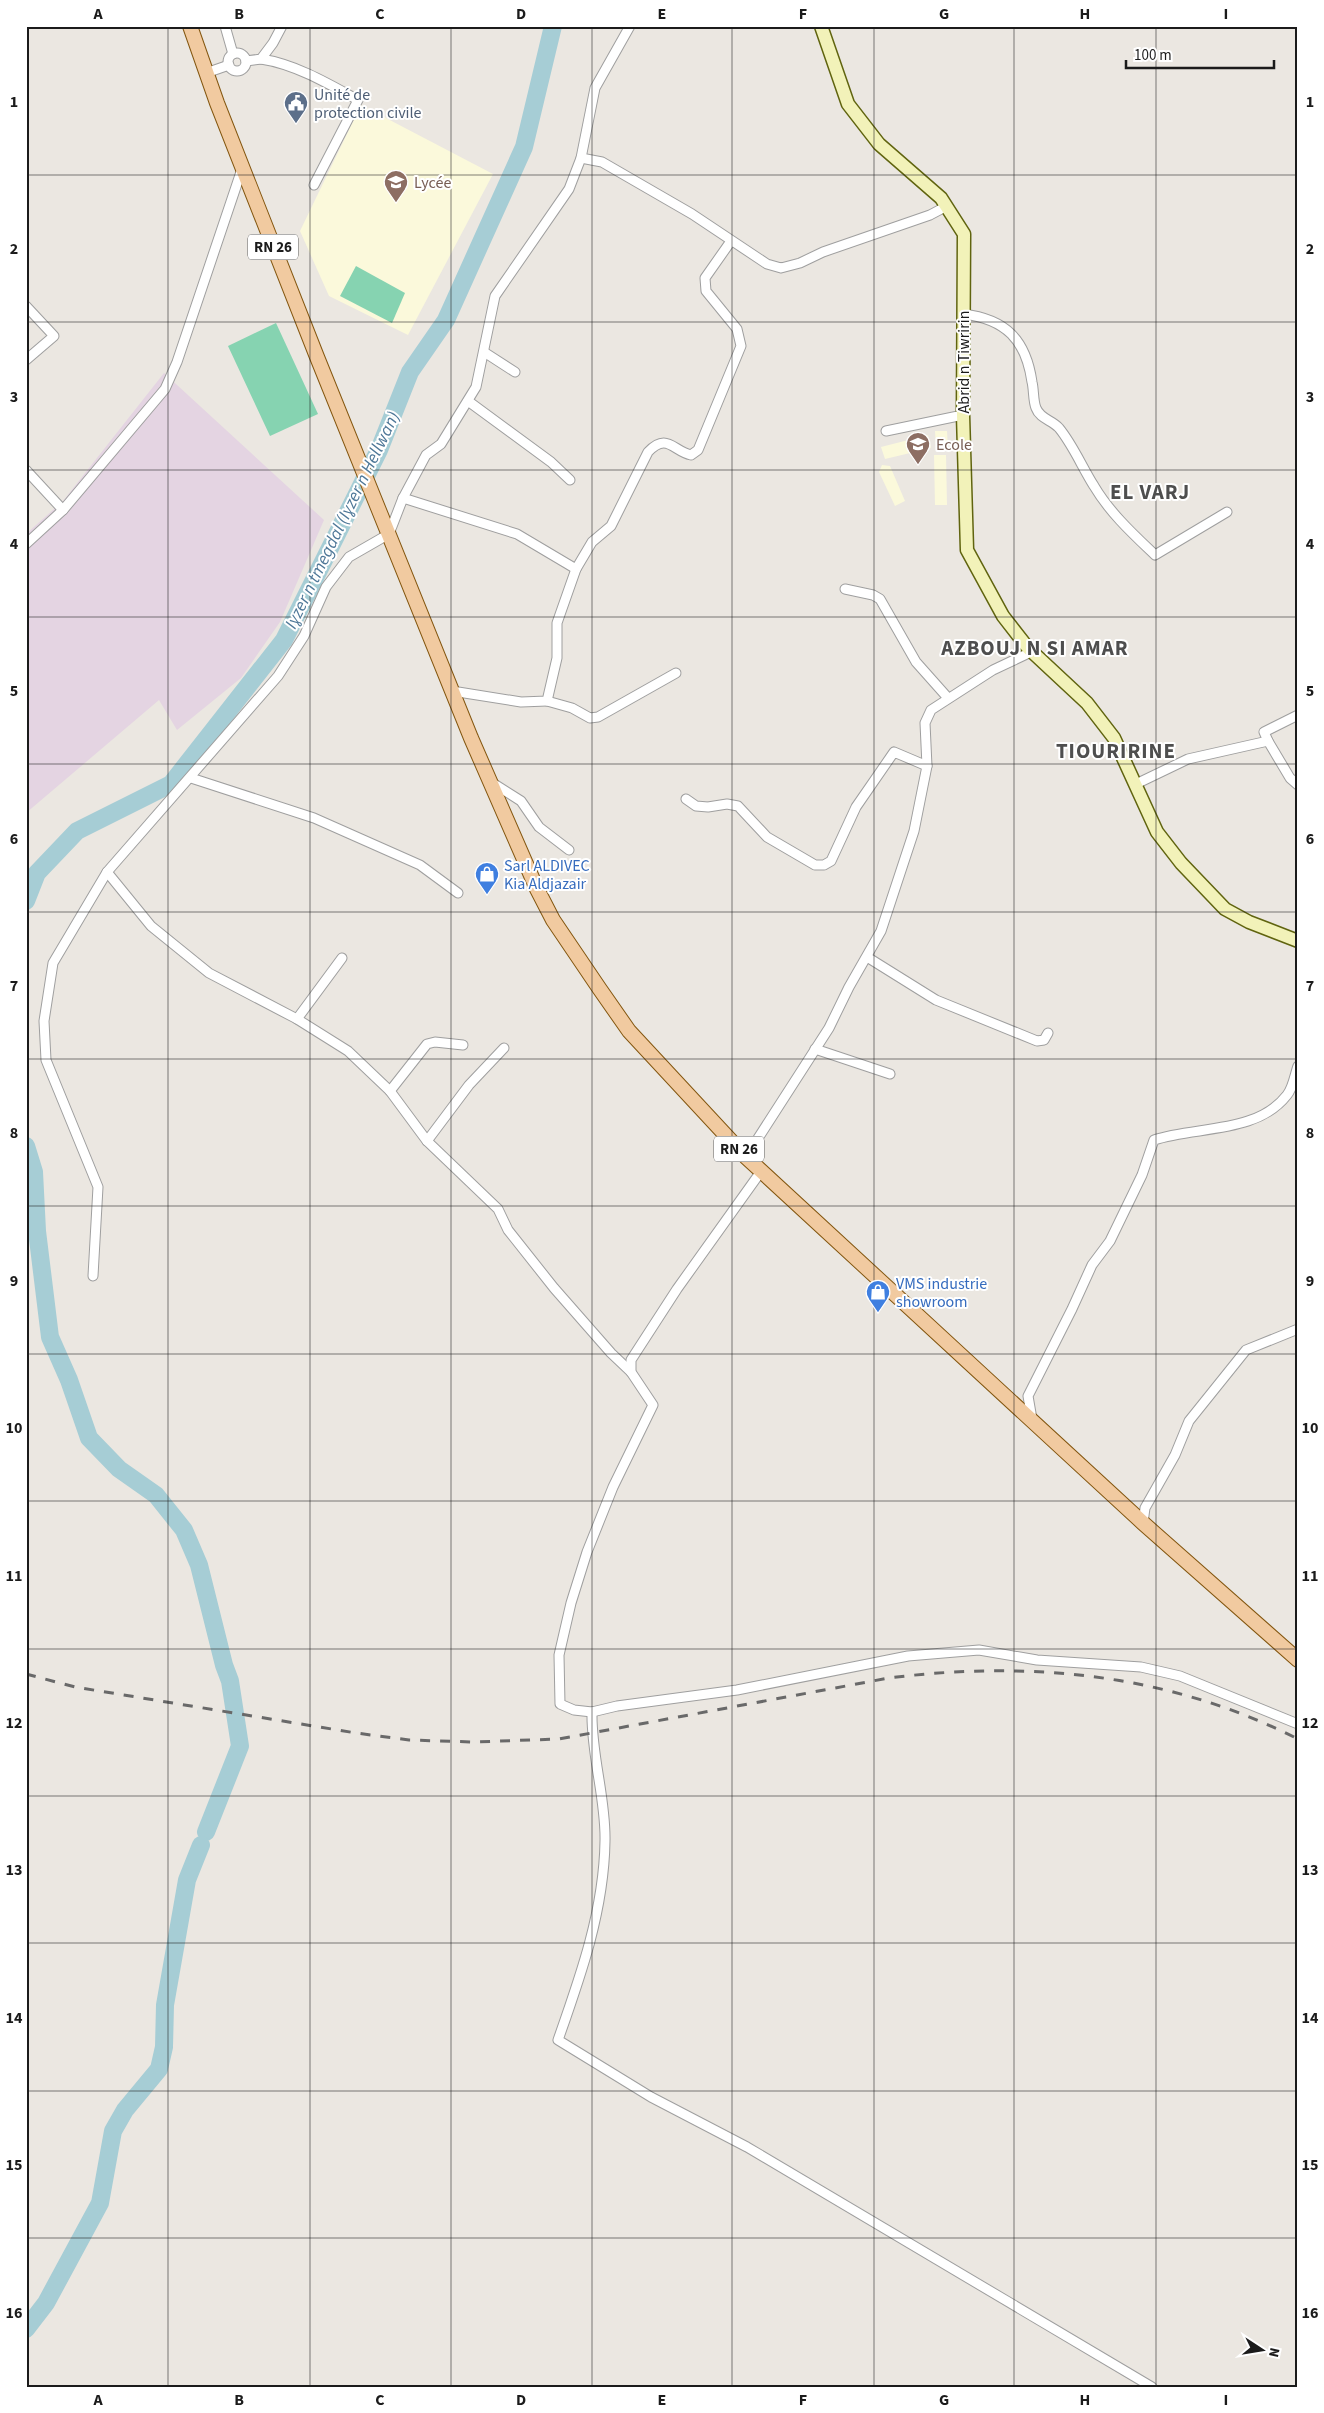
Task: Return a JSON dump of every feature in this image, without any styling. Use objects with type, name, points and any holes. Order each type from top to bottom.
[{"type":"main road","name":"RN 26","points":[[190,26],[242,169],[372,496],[489,780],[537,889],[554,920],[599,988],[630,1030],[746,1157],[1143,1523],[1298,1660]]},
{"type":"street","points":[[225,26],[233,54]]},
{"type":"street","points":[[261,59],[282,26]]},
{"type":"street","points":[[93,1276],[98,1187],[46,1060],[44,1021],[53,963],[107,872],[278,676],[304,636],[326,587],[349,557],[389,534],[403,498],[426,455],[440,444],[476,387],[495,296],[569,190],[582,158],[595,88],[630,26]]},
{"type":"street","name":"Abrid n Tiwririn","points":[[821,26],[848,104],[879,144],[941,198],[964,234],[963,415],[967,550],[1003,616],[1031,652],[1086,703],[1114,738],[1157,832],[1198,883],[1225,909],[1249,922],[1298,941]]},
{"type":"street","points":[[228,64],[233,54]]},
{"type":"street","points":[[233,54],[241,54],[246,61]]},
{"type":"street","points":[[246,61],[272,60],[331,85],[358,100],[314,185]]},
{"type":"street","points":[[228,64],[232,69],[238,71],[245,66],[246,61]]},
{"type":"street","points":[[206,73],[228,64]]},
{"type":"street","points":[[582,158],[602,162],[692,214],[768,264],[781,268],[800,263],[823,252],[930,215],[947,206]]},
{"type":"street","points":[[26,544],[63,510],[165,389],[177,362],[242,169]]},
{"type":"street","points":[[547,700],[557,658],[557,623],[576,569],[592,542],[611,526],[648,452],[654,445],[669,443],[691,455],[698,450],[741,346],[737,329],[706,291],[704,284],[705,278],[731,241]]},
{"type":"street","points":[[26,306],[54,336],[26,360]]},
{"type":"street","points":[[963,314],[983,317],[1000,324],[1016,338],[1027,357],[1036,409],[1044,418],[1057,426],[1095,488],[1122,523],[1155,555],[1227,512]]},
{"type":"street","points":[[484,352],[515,372]]},
{"type":"street","points":[[468,401],[551,462],[570,480]]},
{"type":"street","points":[[886,431],[963,415]]},
{"type":"street","points":[[26,470],[63,510]]},
{"type":"street","points":[[403,498],[493,528],[517,534],[576,569]]},
{"type":"street","points":[[845,589],[873,595],[880,599],[916,662],[948,698]]},
{"type":"street","points":[[746,1157],[815,1049],[881,931],[914,831],[927,766],[926,723],[931,710],[993,670],[1031,652]]},
{"type":"street","points":[[452,691],[521,702],[547,700],[572,708],[590,718],[598,717],[676,673]]},
{"type":"street","points":[[1298,715],[1264,732],[1290,778],[1298,785]]},
{"type":"street","points":[[1136,784],[1188,758],[1268,741]]},
{"type":"street","points":[[686,799],[696,806],[708,807],[727,804],[738,806],[768,837],[815,865],[824,865],[831,861],[856,807],[894,752],[927,766]]},
{"type":"street","points":[[191,778],[314,818],[420,864],[458,893]]},
{"type":"street","points":[[489,780],[521,801],[539,826],[569,850]]},
{"type":"street","points":[[107,872],[151,926],[209,973],[297,1019],[348,1051],[390,1091],[427,1141],[498,1209],[508,1230],[554,1288],[611,1353],[631,1372],[653,1405],[613,1487],[587,1552],[571,1603],[559,1655],[560,1704],[574,1710],[592,1712],[616,1706],[737,1690],[908,1656],[979,1650],[1038,1660],[1141,1666],[1172,1674],[1262,1708],[1298,1724]]},
{"type":"street","points":[[297,1019],[342,958]]},
{"type":"street","points":[[867,958],[944,1003],[1037,1041],[1044,1040],[1048,1033]]},
{"type":"street","points":[[390,1091],[428,1044],[435,1042],[463,1044]]},
{"type":"street","points":[[427,1141],[469,1085],[504,1048]]},
{"type":"street","points":[[815,1049],[890,1074]]},
{"type":"street","points":[[1032,1419],[1028,1396],[1072,1310],[1092,1265],[1110,1241],[1142,1175],[1154,1140],[1175,1133],[1206,1130],[1260,1118],[1288,1095],[1298,1066]]},
{"type":"street","points":[[631,1372],[631,1360],[644,1336],[762,1170]]},
{"type":"street","points":[[1143,1523],[1146,1508],[1175,1455],[1189,1421],[1246,1350],[1298,1330]]},
{"type":"street","points":[[592,1712],[605,1839],[602,1882],[592,1940],[558,2040],[652,2098],[747,2147],[1152,2387]]},
{"type":"shaded area","name":"Lycée","points":[[361,105],[493,174],[408,335],[329,296],[300,231]]},
{"type":"shaded area","points":[[164,373],[324,520],[280,622],[241,678],[177,730],[159,700],[26,813],[26,534],[63,501]]},
{"type":"shaded area","points":[[935,431],[947,431],[948,449],[936,449]]},
{"type":"shaded area","points":[[928,435],[931,448],[885,459],[881,447]]},
{"type":"shaded area","points":[[934,455],[946,455],[947,505],[935,505]]},
{"type":"shaded area","points":[[882,465],[890,466],[905,501],[895,506],[879,472]]},
{"type":"green space","points":[[356,266],[405,293],[392,323],[340,296]]},
{"type":"green space","points":[[276,323],[318,414],[270,436],[228,346]]},
{"type":"waterway","name":"Iɣzer n tmegdal (Iɣzer n Hellwan)","points":[[26,901],[37,873],[77,831],[171,784],[284,640],[379,450],[410,372],[446,320],[524,147],[553,26]]},
{"type":"waterway","name":"Iɣzer n tmegdal (Iɣzer n Hellwan)","points":[[26,1146],[34,1172],[37,1231],[50,1337],[69,1380],[89,1438],[119,1469],[156,1495],[184,1530],[199,1565],[224,1665],[230,1681],[240,1746],[206,1832]]},
{"type":"waterway","name":"Iɣzer n tmegdal (Iɣzer n Hellwan)","points":[[26,2329],[46,2303],[100,2203],[113,2131],[125,2110],[159,2069],[164,2047],[165,2005],[187,1880],[201,1845]]},
{"type":"railway","points":[[26,1674],[75,1687],[356,1733],[409,1740],[473,1742],[559,1739],[889,1678],[994,1671],[1047,1672],[1098,1677],[1150,1686],[1200,1700],[1249,1717],[1298,1739]]},
{"type":"place","name":"Unité de protection civile","points":[[296,124]]},
{"type":"place","name":"Lycée","points":[[396,203]]},
{"type":"place","name":"Ecole","points":[[918,465]]},
{"type":"place","name":"Sarl ALDIVEC Kia Aldjazair","points":[[487,895]]},
{"type":"place","name":"VMS industrie showroom","points":[[878,1313]]},
{"type":"district","name":"EL VARJ","points":[[1150,492]]},
{"type":"district","name":"AZBOUJ N SI AMAR","points":[[1035,648]]},
{"type":"district","name":"TIOURIRINE","points":[[1116,751]]}]
